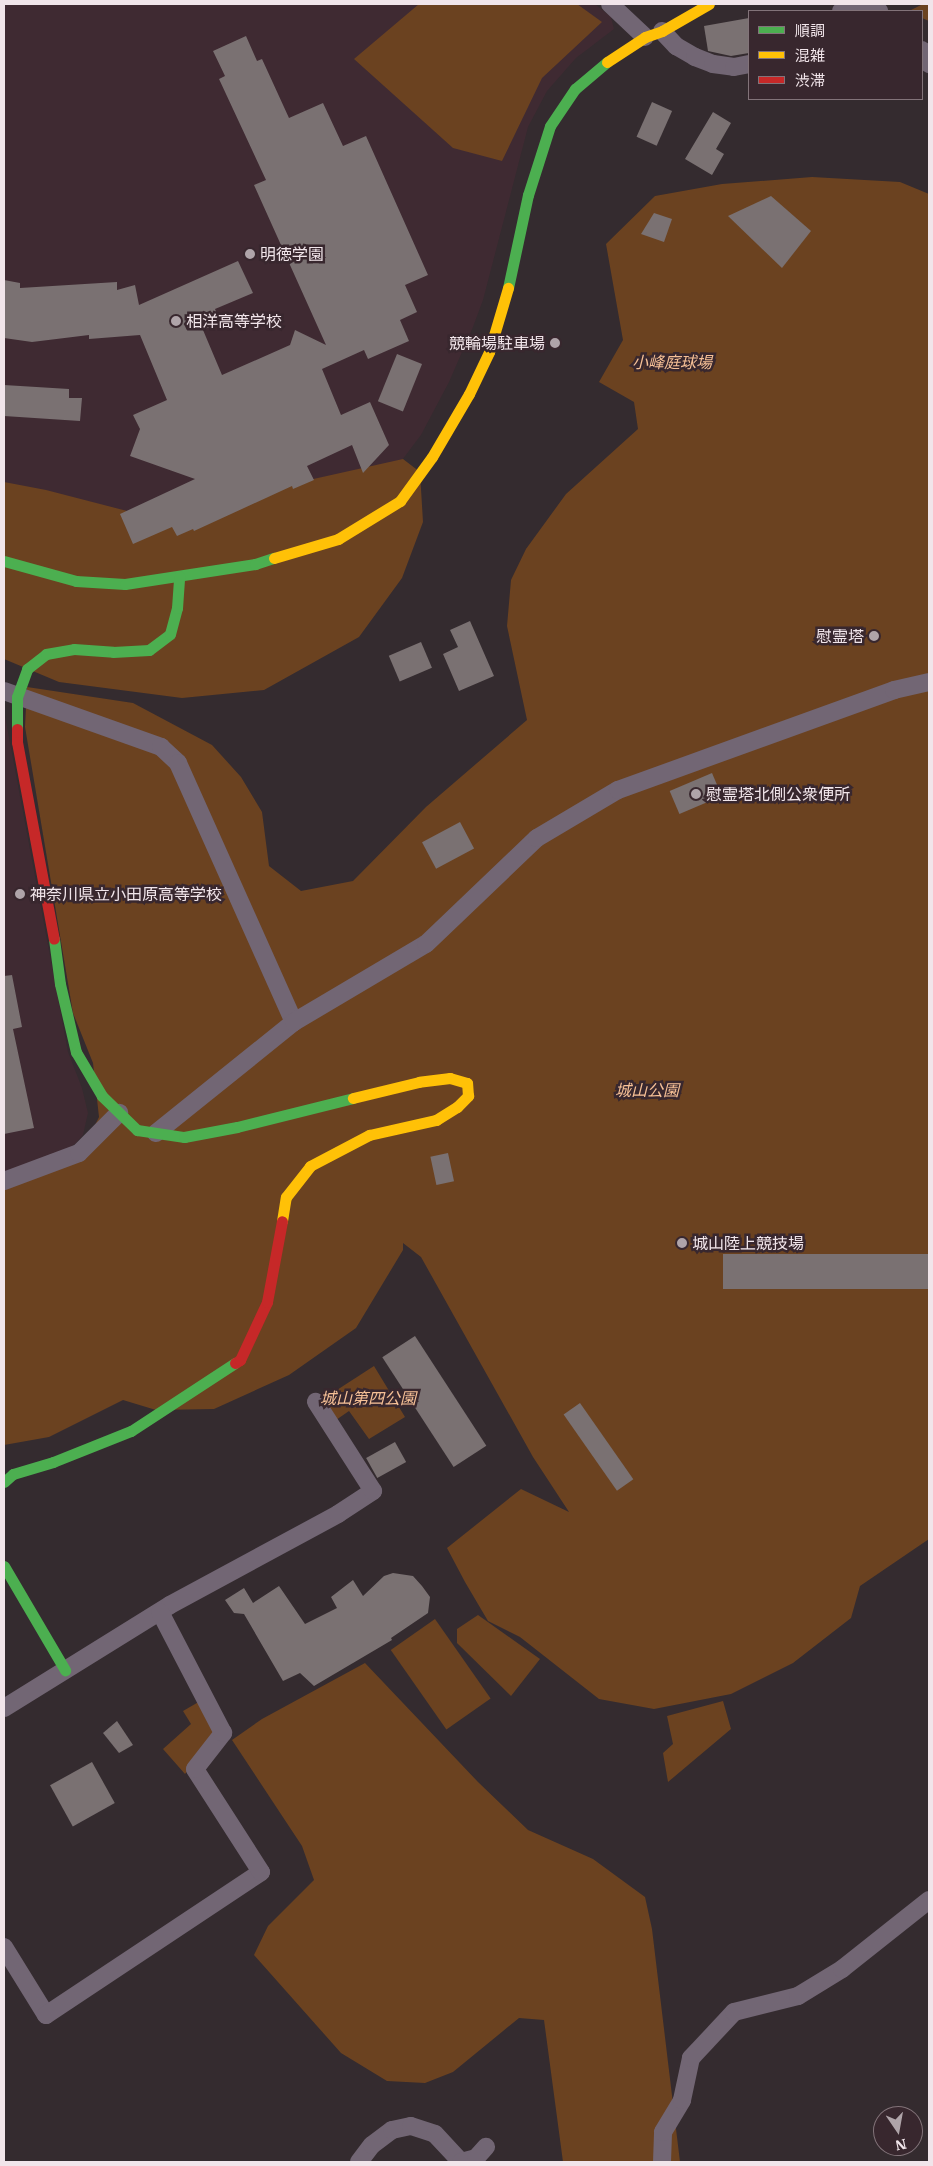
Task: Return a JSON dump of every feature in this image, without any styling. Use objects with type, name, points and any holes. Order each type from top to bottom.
[{"type":"street","points":[[610,4],[645,38]]},
{"type":"street","points":[[4,561],[76,581],[124,584],[179,576],[255,564],[338,539],[400,501],[432,457],[469,394],[489,352],[505,304],[528,195],[550,126],[575,89],[600,66],[645,38],[662,31],[709,4]]},
{"type":"street","points":[[847,10],[866,6],[876,10]]},
{"type":"street","points":[[662,31],[676,46],[695,57],[713,64],[734,67],[748,64]]},
{"type":"street","points":[[923,52],[929,64]]},
{"type":"street","points":[[4,1482],[13,1474],[53,1462],[131,1431],[240,1360],[267,1302],[286,1197],[310,1166],[369,1135],[436,1120],[457,1107],[468,1096],[467,1083],[450,1078],[419,1082],[237,1127],[184,1137],[137,1130],[102,1096],[76,1052],[60,984],[48,900],[18,742],[11,694],[27,669],[46,654],[74,649],[113,652],[149,650],[170,634],[177,608],[179,576]]},
{"type":"street","points":[[156,1133],[294,1022],[426,944],[537,838],[618,790],[894,690],[929,682]]},
{"type":"street","points":[[11,694],[161,747],[178,763],[294,1022]]},
{"type":"street","points":[[4,1180],[79,1153],[119,1113]]},
{"type":"street","points":[[4,1708],[160,1612],[338,1514],[373,1491],[316,1402]]},
{"type":"street","points":[[4,1566],[65,1670]]},
{"type":"street","points":[[4,1947],[46,2015],[261,1872],[195,1769],[223,1733],[160,1612]]},
{"type":"street","points":[[662,2162],[664,2132],[682,2100],[691,2058],[734,2012],[798,1996],[842,1969],[929,1900]]},
{"type":"street","points":[[358,2162],[372,2145],[392,2130],[411,2126],[435,2134],[461,2162],[476,2158],[486,2148]]},
{"type":"shaded area","name":"明徳学園","points":[[4,4],[595,4],[611,17],[614,29],[576,58],[547,91],[528,127],[483,300],[473,327],[449,382],[421,435],[399,464],[4,539]]},
{"type":"shaded area","name":"神奈川県立小田原高等学校","points":[[4,711],[68,1052],[82,1088],[88,1113],[83,1135],[75,1144],[64,1151],[4,1172]]},
{"type":"green space","points":[[419,4],[577,4],[602,22],[542,78],[502,161],[453,148],[354,59]]},
{"type":"green space","points":[[923,4],[929,4],[929,21],[923,18],[923,10],[911,10]]},
{"type":"green space","name":"城山公園","points":[[812,177],[900,182],[929,194],[929,1539],[860,1586],[851,1618],[793,1663],[731,1694],[654,1709],[599,1699],[520,1637],[488,1621],[465,1582],[447,1548],[521,1489],[569,1512],[533,1457],[421,1257],[403,1243],[403,1250],[356,1328],[289,1375],[214,1409],[156,1410],[123,1400],[49,1437],[4,1445],[4,1185],[78,1160],[99,1117],[93,1063],[73,1013],[25,727],[27,687],[133,703],[212,745],[241,777],[262,812],[269,866],[301,891],[353,881],[426,807],[527,720],[507,626],[511,580],[526,549],[566,494],[638,429],[634,402],[599,382],[623,340],[606,244],[655,196],[722,184]]},
{"type":"green space","points":[[403,459],[420,472],[423,522],[402,578],[359,637],[264,690],[182,698],[59,682],[4,659],[4,482],[46,490],[131,512],[215,501]]},
{"type":"green space","name":"城山第四公園","points":[[374,1366],[405,1417],[369,1439],[349,1411],[336,1420],[323,1399]]},
{"type":"green space","points":[[478,1615],[540,1659],[511,1696],[457,1643],[457,1629]]},
{"type":"green space","points":[[435,1619],[491,1698],[446,1729],[391,1650]]},
{"type":"green space","points":[[365,1663],[478,1782],[528,1830],[593,1859],[645,1897],[652,1929],[680,2162],[563,2162],[544,2020],[519,2018],[453,2072],[425,2083],[387,2081],[341,2053],[254,1955],[268,1926],[314,1880],[302,1846],[232,1740],[262,1719]]},
{"type":"green space","points":[[202,1700],[219,1732],[185,1774],[163,1749],[191,1724],[183,1711]]},
{"type":"green space","points":[[723,1701],[731,1729],[668,1782],[663,1753],[673,1744],[667,1716]]},
{"type":"building","points":[[748,18],[748,53],[731,56],[708,51],[704,26]]},
{"type":"building","points":[[246,36],[257,61],[262,59],[289,118],[323,103],[343,146],[366,136],[428,275],[405,285],[417,312],[400,320],[409,341],[368,359],[364,350],[322,369],[341,415],[370,402],[389,445],[363,473],[352,445],[307,466],[314,480],[293,489],[292,486],[194,531],[193,529],[177,536],[172,527],[133,544],[120,514],[195,479],[130,456],[140,429],[133,415],[167,400],[140,335],[89,339],[89,335],[32,342],[4,338],[4,280],[20,283],[20,288],[117,282],[117,290],[135,285],[139,305],[238,261],[253,293],[215,309],[220,322],[203,330],[222,375],[290,345],[295,330],[326,345],[254,185],[266,180],[219,79],[225,76],[213,51]]},
{"type":"building","points":[[652,102],[672,111],[657,146],[637,137]]},
{"type":"building","points":[[713,112],[731,123],[716,149],[724,154],[712,175],[685,159]]},
{"type":"building","points":[[771,196],[811,231],[782,268],[728,216]]},
{"type":"building","points":[[654,213],[672,219],[664,242],[641,234]]},
{"type":"building","points":[[397,354],[422,364],[403,411],[378,401]]},
{"type":"building","points":[[4,385],[69,389],[69,398],[82,398],[80,421],[4,416]]},
{"type":"building","points":[[470,621],[494,676],[459,691],[443,654],[458,647],[450,630]]},
{"type":"building","points":[[421,642],[432,668],[400,681],[389,656]]},
{"type":"building","name":"慰霊塔北側公衆便所","points":[[712,773],[722,796],[679,814],[670,791]]},
{"type":"building","points":[[460,822],[474,848],[436,869],[422,842]]},
{"type":"building","points":[[12,975],[22,1027],[13,1029],[34,1128],[4,1134],[4,976]]},
{"type":"building","points":[[448,1153],[454,1181],[436,1185],[430,1157]]},
{"type":"building","points":[[723,1254],[929,1254],[929,1289],[723,1289]]},
{"type":"building","points":[[415,1336],[486,1446],[454,1467],[382,1357]]},
{"type":"building","points":[[580,1403],[633,1479],[617,1491],[564,1414]]},
{"type":"building","points":[[395,1442],[406,1462],[377,1478],[366,1458]]},
{"type":"building","points":[[393,1573],[413,1576],[422,1586],[430,1597],[428,1613],[391,1638],[392,1640],[314,1686],[300,1673],[283,1681],[244,1614],[234,1613],[225,1600],[244,1588],[253,1603],[279,1586],[305,1624],[337,1608],[331,1597],[353,1580],[363,1596],[384,1576]]},
{"type":"building","points":[[117,1721],[133,1745],[119,1753],[103,1733]]},
{"type":"building","points":[[92,1762],[115,1803],[73,1826],[50,1785]]},
{"type":"traffic: fast","points":[[508,288],[528,195],[550,126],[575,89],[607,62]]},
{"type":"traffic: fast","points":[[4,561],[76,581],[125,584],[255,564],[274,558]]},
{"type":"traffic: fast","points":[[17,729],[17,697],[27,669],[46,654],[74,649],[113,652],[149,650],[170,634],[177,608],[179,576]]},
{"type":"traffic: fast","points":[[54,939],[60,984],[76,1052],[102,1096],[137,1130],[184,1137],[237,1127],[353,1098]]},
{"type":"traffic: fast","points":[[4,1482],[13,1474],[53,1462],[131,1431],[235,1363]]},
{"type":"traffic: fast","points":[[4,1566],[65,1670]]},
{"type":"traffic: slow","points":[[607,62],[645,37],[662,31],[709,4]]},
{"type":"traffic: slow","points":[[274,558],[338,539],[400,501],[432,457],[469,394],[489,352],[508,288]]},
{"type":"traffic: slow","points":[[282,1221],[286,1197],[310,1166],[369,1135],[436,1120],[457,1107],[468,1096],[467,1083],[450,1078],[419,1082],[353,1098]]},
{"type":"traffic: jam","points":[[17,729],[17,742],[54,939]]},
{"type":"traffic: jam","points":[[235,1363],[240,1360],[267,1302],[282,1221]]},
{"type":"place","name":"明徳学園","points":[[250,254]]},
{"type":"place","name":"相洋高等学校","points":[[176,321]]},
{"type":"place","name":"競輪場駐車場","points":[[555,343]]},
{"type":"place","name":"慰霊塔","points":[[874,636]]},
{"type":"place","name":"慰霊塔北側公衆便所","points":[[696,794]]},
{"type":"place","name":"神奈川県立小田原高等学校","points":[[20,894]]},
{"type":"place","name":"城山陸上競技場","points":[[682,1243]]},
{"type":"park label","name":"小峰庭球場","points":[[672,362]]}]
